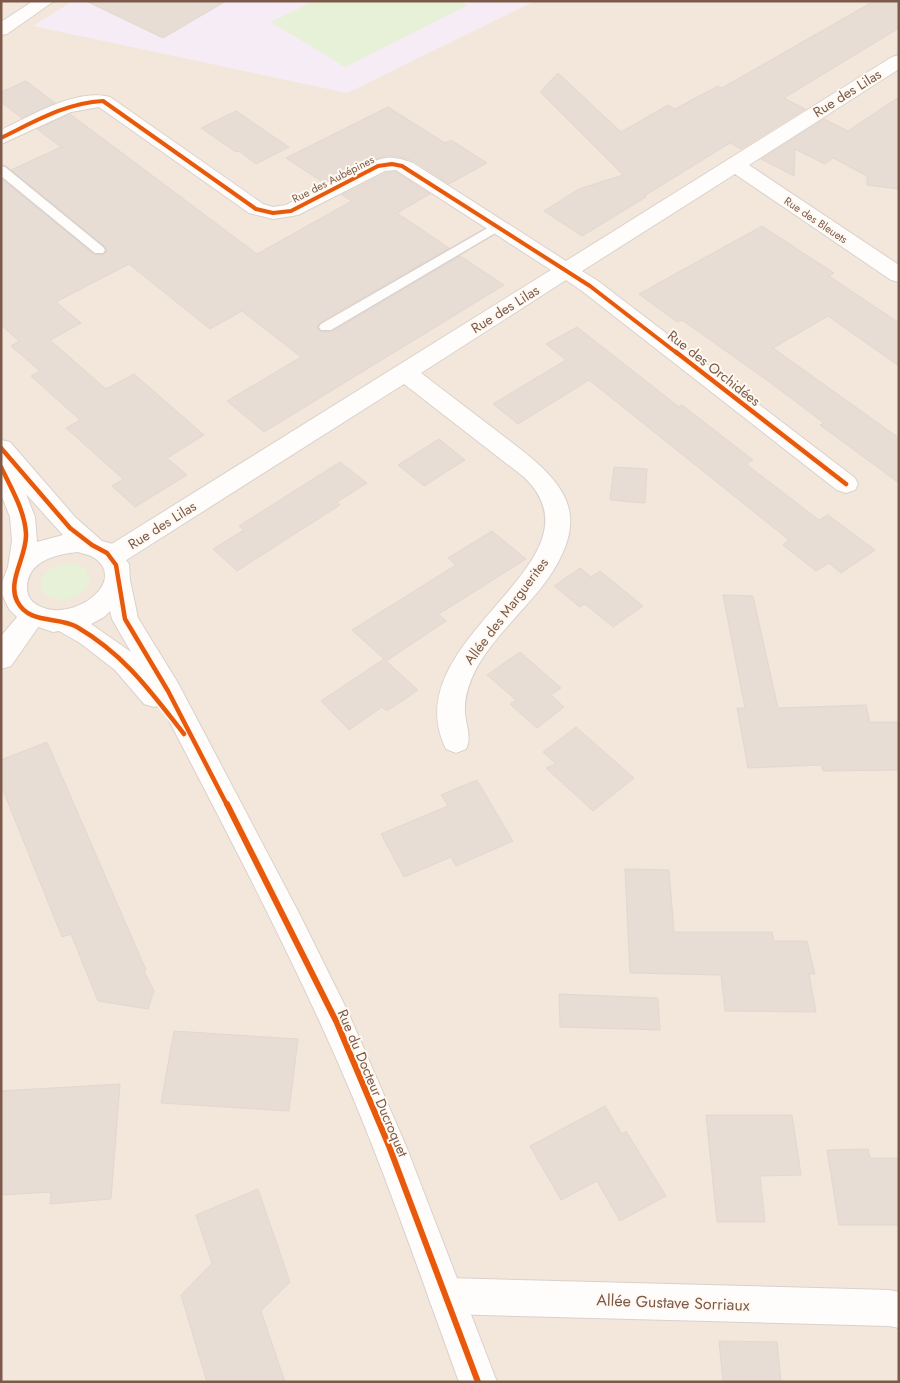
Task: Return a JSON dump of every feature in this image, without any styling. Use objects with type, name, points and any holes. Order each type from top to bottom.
[{"type":"street","points":[[1,30],[45,1]]},
{"type":"street","name":"Rue des Lilas","points":[[107,561],[899,61]]},
{"type":"street","name":"Rue des Aubépines","points":[[1,138],[70,106],[103,101],[264,212],[291,212],[378,166],[397,164],[406,167],[567,270]]},
{"type":"street","name":"Rue des Bleuets","points":[[734,164],[899,275]]},
{"type":"street","name":"Rue des Orchidées","points":[[567,270],[846,484]]},
{"type":"street","name":"Allée des Marguerites","points":[[404,372],[519,460],[540,479],[550,491],[559,514],[559,530],[544,564],[481,639],[458,677],[452,694],[451,713],[456,741]]},
{"type":"street","points":[[1,448],[58,516],[107,561],[114,592],[100,607],[79,618],[63,621],[48,621],[33,616],[23,609],[16,599],[15,582],[26,545],[24,522],[1,467]]},
{"type":"street","points":[[20,570],[28,559],[48,548],[70,543],[107,561]]},
{"type":"street","name":"Rue du Docteur Ducroquet","points":[[107,561],[125,619],[168,691],[337,1023],[389,1146],[478,1382]]},
{"type":"street","points":[[1,658],[17,634],[33,616]]},
{"type":"street","name":"Rue du Docteur Ducroquet","points":[[63,621],[106,646],[133,670],[197,750]]},
{"type":"street","name":"Allée Gustave Sorriaux","points":[[446,1296],[889,1308],[899,1310]]},
{"type":"lane","points":[[1,170],[100,250]]},
{"type":"lane","points":[[326,327],[498,226]]},
{"type":"shaded area","points":[[1,1],[899,1],[899,1382],[1,1382]]},
{"type":"shaded area","points":[[73,1],[535,1],[347,93],[33,26]]},
{"type":"green space","points":[[314,1],[461,1],[468,5],[345,67],[271,22]]},
{"type":"green space","points":[[64,563],[72,563],[85,568],[90,579],[87,586],[77,596],[70,599],[63,600],[49,597],[43,592],[41,580],[49,569]]},
{"type":"building","points":[[86,1],[226,1],[163,38]]},
{"type":"building","points":[[874,1],[899,1],[899,28],[784,98],[805,109],[741,149],[730,143],[582,236],[544,211],[579,189],[623,175],[540,92],[558,73],[621,132],[668,105],[675,109],[718,86],[722,88]]},
{"type":"building","points":[[26,81],[55,103],[22,118],[1,102],[1,92]]},
{"type":"building","points":[[899,97],[899,189],[867,185],[867,176],[833,158],[825,164],[795,149],[794,176],[761,159],[824,119],[848,131]]},
{"type":"building","points":[[388,107],[445,143],[451,140],[487,163],[449,184],[414,161],[397,156],[386,156],[362,164],[324,183],[286,158]]},
{"type":"building","points":[[236,111],[289,147],[256,164],[239,151],[236,152],[201,128]]},
{"type":"building","points":[[70,114],[257,254],[352,201],[342,195],[386,173],[396,172],[430,194],[397,213],[449,248],[320,322],[317,328],[321,332],[332,332],[460,256],[504,285],[264,432],[227,401],[301,357],[242,311],[210,329],[129,264],[56,302],[81,323],[50,340],[106,389],[134,374],[204,435],[167,458],[187,475],[135,507],[112,486],[123,479],[66,428],[80,420],[31,376],[40,371],[11,346],[19,341],[1,325],[1,179],[94,254],[103,255],[107,251],[104,246],[11,170],[61,147],[37,129]]},
{"type":"building","points":[[762,226],[834,273],[829,276],[899,323],[899,366],[828,316],[773,348],[899,438],[899,483],[820,425],[824,423],[768,381],[682,320],[677,322],[639,294]]},
{"type":"building","points":[[577,327],[679,407],[682,405],[753,460],[746,464],[819,520],[828,515],[875,550],[841,573],[829,563],[816,571],[783,545],[789,540],[589,380],[518,424],[493,404],[566,360],[546,344]]},
{"type":"building","points":[[439,439],[465,460],[424,486],[398,465]]},
{"type":"building","points":[[340,462],[367,483],[337,502],[340,505],[237,571],[213,549],[244,530],[239,526]]},
{"type":"building","points":[[614,467],[647,469],[645,503],[610,500]]},
{"type":"building","points":[[492,531],[526,559],[439,614],[446,621],[386,661],[418,690],[387,711],[382,707],[349,730],[321,701],[384,659],[352,630],[456,565],[448,558]]},
{"type":"building","points":[[580,568],[591,577],[600,571],[643,606],[613,627],[585,604],[580,607],[554,586]]},
{"type":"building","points":[[723,595],[753,596],[778,708],[866,705],[870,722],[899,722],[899,770],[823,771],[821,765],[748,768],[737,708],[745,708]]},
{"type":"building","points":[[520,652],[561,688],[551,695],[564,707],[537,728],[510,704],[516,700],[487,675]]},
{"type":"building","points":[[576,727],[634,778],[593,811],[546,768],[556,764],[543,752]]},
{"type":"building","points":[[47,742],[154,991],[148,1009],[98,1001],[71,934],[62,937],[1,785],[1,760]]},
{"type":"building","points":[[477,780],[513,841],[456,866],[451,857],[404,877],[381,834],[448,806],[441,795]]},
{"type":"building","points":[[625,869],[669,870],[674,932],[772,932],[774,941],[807,941],[815,974],[809,974],[816,1012],[725,1011],[721,975],[630,973]]},
{"type":"building","points":[[559,994],[658,998],[660,1030],[560,1027]]},
{"type":"building","points":[[174,1031],[298,1039],[289,1111],[161,1103]]},
{"type":"building","points":[[120,1084],[111,1199],[50,1204],[51,1192],[1,1195],[1,1091]]},
{"type":"building","points":[[605,1106],[622,1134],[626,1131],[666,1196],[620,1221],[597,1181],[561,1200],[530,1146]]},
{"type":"building","points":[[706,1115],[792,1115],[801,1175],[760,1176],[765,1222],[717,1222]]},
{"type":"building","points":[[868,1149],[870,1158],[899,1158],[899,1225],[839,1225],[827,1150]]},
{"type":"building","points":[[258,1189],[290,1282],[261,1311],[285,1382],[207,1382],[181,1295],[212,1263],[196,1215]]},
{"type":"building","points":[[719,1341],[777,1342],[781,1382],[723,1382]]},
{"type":"cycle path","points":[[1,138],[64,108],[77,104],[103,101],[256,209],[273,213],[291,211],[378,166],[392,164],[406,167],[590,286],[846,484]]},
{"type":"cycle path","points":[[1,448],[70,528],[92,545],[107,553],[116,565],[125,619],[168,691],[289,925],[337,1023],[389,1146],[478,1382]]},
{"type":"cycle path","points":[[1,467],[17,500],[25,526],[26,543],[15,586],[17,601],[26,612],[39,619],[72,624],[110,649],[134,671],[184,734]]}]
